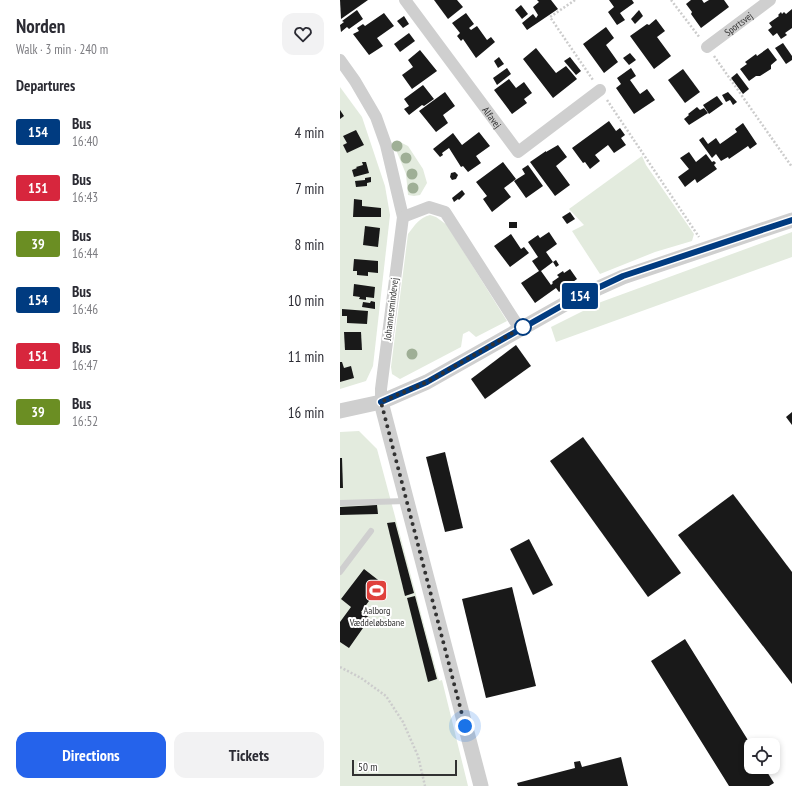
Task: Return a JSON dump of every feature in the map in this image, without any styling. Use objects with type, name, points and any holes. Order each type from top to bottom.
[{"type":"street","name":"Alfavej","points":[[405,0],[518,152],[600,90]]},
{"type":"street","name":"Sportsvej","points":[[707,47],[770,0]]},
{"type":"street","name":"Johannesmindevej","points":[[340,60],[355,81],[376,117],[386,145],[403,217],[381,388],[381,402]]},
{"type":"street","points":[[403,217],[428,207],[445,212],[520,329]]},
{"type":"street","points":[[340,411],[381,402],[427,382],[572,300],[623,276],[792,220]]},
{"type":"street","points":[[381,402],[408,500],[481,786]]},
{"type":"lane","points":[[340,503],[408,500]]},
{"type":"lane","points":[[340,572],[371,531]]},
{"type":"path","points":[[575,0],[550,17],[707,248]]},
{"type":"path","points":[[671,0],[707,47],[792,167]]},
{"type":"path","points":[[340,667],[361,678],[386,696],[404,722],[418,756],[425,786]]},
{"type":"shaded area","points":[[340,87],[362,117],[385,186],[390,215],[373,366],[366,381],[340,389]]},
{"type":"shaded area","points":[[398,141],[408,146],[423,169],[427,183],[420,195],[408,195],[406,174],[394,145]]},
{"type":"shaded area","points":[[642,156],[646,165],[694,234],[692,241],[655,252],[600,274],[572,231],[584,225],[569,209]]},
{"type":"shaded area","points":[[430,215],[436,217],[447,225],[507,321],[476,337],[469,331],[463,334],[461,347],[400,379],[392,374],[391,367],[408,234],[420,220]]},
{"type":"shaded area","points":[[792,232],[792,257],[556,342],[551,327],[601,302]]},
{"type":"shaded area","name":"Aalborg Væddeløbsbane","points":[[359,431],[377,449],[439,681],[442,680],[468,786],[340,786],[340,432]]},
{"type":"building","points":[[340,0],[368,0],[341,19]]},
{"type":"building","points":[[434,0],[457,0],[463,7],[448,19]]},
{"type":"building","points":[[537,0],[551,0],[558,9],[527,30],[522,23],[533,14],[536,18],[538,15],[533,7],[539,2]]},
{"type":"building","points":[[609,0],[632,0],[634,3],[620,13],[625,20],[617,25],[608,12],[614,7]]},
{"type":"building","points":[[691,0],[702,0],[704,3],[709,0],[724,0],[729,7],[701,28],[686,4]]},
{"type":"building","points":[[521,5],[528,14],[522,19],[515,10]]},
{"type":"building","points":[[792,9],[792,28],[785,33],[787,35],[781,39],[777,33],[773,36],[768,30],[772,27],[769,23],[779,16],[778,15],[781,12],[782,14],[784,12],[786,14]]},
{"type":"building","points":[[357,10],[363,19],[349,29],[347,27],[341,32],[340,25],[344,22],[342,21]]},
{"type":"building","points":[[639,10],[643,16],[635,24],[631,19]]},
{"type":"building","points":[[384,13],[394,26],[377,38],[383,46],[369,55],[353,34],[359,31],[357,28],[363,24],[365,26]]},
{"type":"building","points":[[466,13],[474,24],[469,28],[471,30],[477,26],[487,40],[491,37],[495,42],[476,58],[463,39],[461,41],[457,36],[460,33],[452,23]]},
{"type":"building","points":[[404,16],[409,24],[403,28],[397,21]]},
{"type":"building","points":[[656,19],[665,31],[657,37],[671,56],[654,69],[630,36]]},
{"type":"building","points":[[606,27],[614,38],[606,45],[618,62],[604,73],[583,44]]},
{"type":"building","points":[[409,33],[415,41],[400,52],[394,44]]},
{"type":"building","points":[[783,43],[792,56],[792,60],[786,64],[775,48]]},
{"type":"building","points":[[536,48],[556,73],[566,66],[577,79],[553,98],[523,59]]},
{"type":"building","points":[[768,48],[777,60],[771,65],[771,69],[749,81],[740,69],[747,64],[745,62]]},
{"type":"building","points":[[420,50],[437,71],[412,89],[402,75],[413,67],[408,60]]},
{"type":"building","points":[[630,53],[636,60],[629,65],[623,58]]},
{"type":"building","points":[[499,57],[504,64],[498,68],[494,61]]},
{"type":"building","points":[[570,57],[581,71],[576,75],[564,61]]},
{"type":"building","points":[[507,68],[511,74],[497,85],[493,78]]},
{"type":"building","points":[[631,68],[636,76],[630,80],[640,94],[647,89],[655,100],[634,114],[616,88],[621,84],[617,78]]},
{"type":"building","points":[[683,69],[700,92],[685,103],[668,80]]},
{"type":"building","points":[[737,73],[749,89],[743,94],[731,78]]},
{"type":"building","points":[[509,79],[516,88],[524,82],[532,93],[524,99],[527,103],[512,114],[494,90]]},
{"type":"building","points":[[423,85],[434,99],[424,106],[422,105],[409,115],[404,109],[409,106],[404,99]]},
{"type":"building","points":[[445,92],[455,106],[443,115],[448,123],[436,132],[419,111]]},
{"type":"building","points":[[728,92],[737,102],[733,105],[730,100],[726,102],[722,95]]},
{"type":"building","points":[[717,96],[723,104],[709,114],[703,105]]},
{"type":"building","points":[[697,107],[700,110],[704,108],[708,113],[689,125],[684,119]]},
{"type":"building","points":[[340,110],[344,116],[340,119]]},
{"type":"building","points":[[609,121],[616,131],[620,128],[625,135],[621,138],[626,145],[614,153],[608,145],[595,155],[600,161],[590,169],[585,162],[583,163],[572,148]]},
{"type":"building","points":[[743,123],[757,144],[750,149],[748,146],[729,159],[728,157],[721,161],[716,154],[712,158],[699,140],[703,137],[708,144],[716,138],[720,144],[737,132],[735,129]]},
{"type":"building","points":[[356,130],[364,145],[347,153],[343,145],[347,143],[343,136]]},
{"type":"building","points":[[479,132],[490,146],[476,156],[481,163],[468,172],[463,166],[461,167],[449,148],[442,153],[443,155],[440,157],[433,149],[453,133],[462,145]]},
{"type":"building","points":[[558,145],[567,157],[556,166],[570,185],[555,196],[530,162]]},
{"type":"building","points":[[689,152],[696,162],[706,154],[712,162],[714,161],[716,163],[714,165],[717,169],[697,183],[695,179],[685,187],[678,177],[689,169],[680,158]]},
{"type":"building","points":[[362,162],[366,162],[369,173],[354,177],[352,170],[363,165]]},
{"type":"building","points":[[503,162],[516,179],[504,188],[511,197],[492,212],[483,199],[487,196],[476,182]]},
{"type":"building","points":[[528,165],[543,186],[526,198],[514,181],[525,174],[522,169]]},
{"type":"building","points":[[455,172],[458,175],[456,179],[452,180],[450,177],[451,173]]},
{"type":"building","points":[[371,177],[371,182],[367,183],[367,186],[356,187],[355,181],[365,180],[365,178]]},
{"type":"building","points":[[462,190],[465,194],[459,200],[458,199],[454,202],[452,198]]},
{"type":"building","points":[[354,199],[362,200],[362,206],[381,208],[381,217],[353,217]]},
{"type":"building","points":[[570,212],[575,219],[567,224],[562,217]]},
{"type":"building","points":[[509,222],[517,222],[517,228],[509,228]]},
{"type":"building","points":[[365,226],[380,228],[378,247],[363,245]]},
{"type":"building","points":[[549,232],[557,244],[546,252],[553,262],[541,271],[551,285],[553,283],[552,282],[559,277],[557,275],[570,269],[577,279],[559,292],[556,288],[535,303],[521,283],[539,271],[532,261],[538,257],[528,242],[538,235],[540,238]]},
{"type":"building","points":[[511,234],[521,249],[524,247],[529,253],[510,267],[494,246]]},
{"type":"building","points":[[354,259],[378,261],[378,273],[368,272],[368,276],[357,275],[357,271],[353,271]]},
{"type":"building","points":[[556,260],[559,265],[556,267],[553,262]]},
{"type":"building","points":[[354,284],[375,287],[374,298],[366,297],[366,300],[353,296]]},
{"type":"building","points":[[371,301],[375,302],[375,309],[362,307],[363,302],[370,303]]},
{"type":"building","points":[[342,309],[368,311],[367,324],[347,323],[347,316],[342,316]]},
{"type":"building","points":[[344,332],[361,332],[362,350],[345,350]]},
{"type":"building","points":[[516,345],[531,366],[485,399],[471,379]]},
{"type":"building","points":[[340,362],[342,362],[344,368],[351,366],[354,378],[340,382]]},
{"type":"building","points":[[792,412],[792,425],[786,417]]},
{"type":"building","points":[[583,437],[681,573],[648,597],[550,461]]},
{"type":"building","points":[[445,452],[463,528],[445,532],[426,457]]},
{"type":"building","points":[[340,458],[342,458],[343,488],[340,488]]},
{"type":"building","points":[[733,494],[792,572],[792,684],[678,535]]},
{"type":"building","points":[[377,505],[378,514],[340,515],[340,507]]},
{"type":"building","points":[[395,522],[414,593],[405,596],[387,523]]},
{"type":"building","points":[[529,539],[553,585],[533,595],[510,549]]},
{"type":"building","points":[[364,569],[382,583],[361,612],[370,618],[349,648],[340,642],[340,622],[351,607],[341,599]]},
{"type":"building","points":[[512,587],[536,686],[486,698],[462,599]]},
{"type":"building","points":[[415,596],[437,679],[428,682],[407,598]]},
{"type":"building","points":[[685,639],[747,738],[744,738],[744,774],[768,774],[774,783],[769,786],[729,786],[651,661]]},
{"type":"building","points":[[621,757],[628,786],[518,786],[517,783],[575,768],[574,762],[580,761],[582,767]]},
{"type":"bus line","name":"154","points":[[381,402],[427,382],[572,300],[623,276],[792,220]]},
{"type":"place","name":"Aalborg Væddeløbsbane","points":[[377,590]]},
{"type":"route","points":[[465,726],[408,500],[381,402],[427,382],[523,327]]}]
